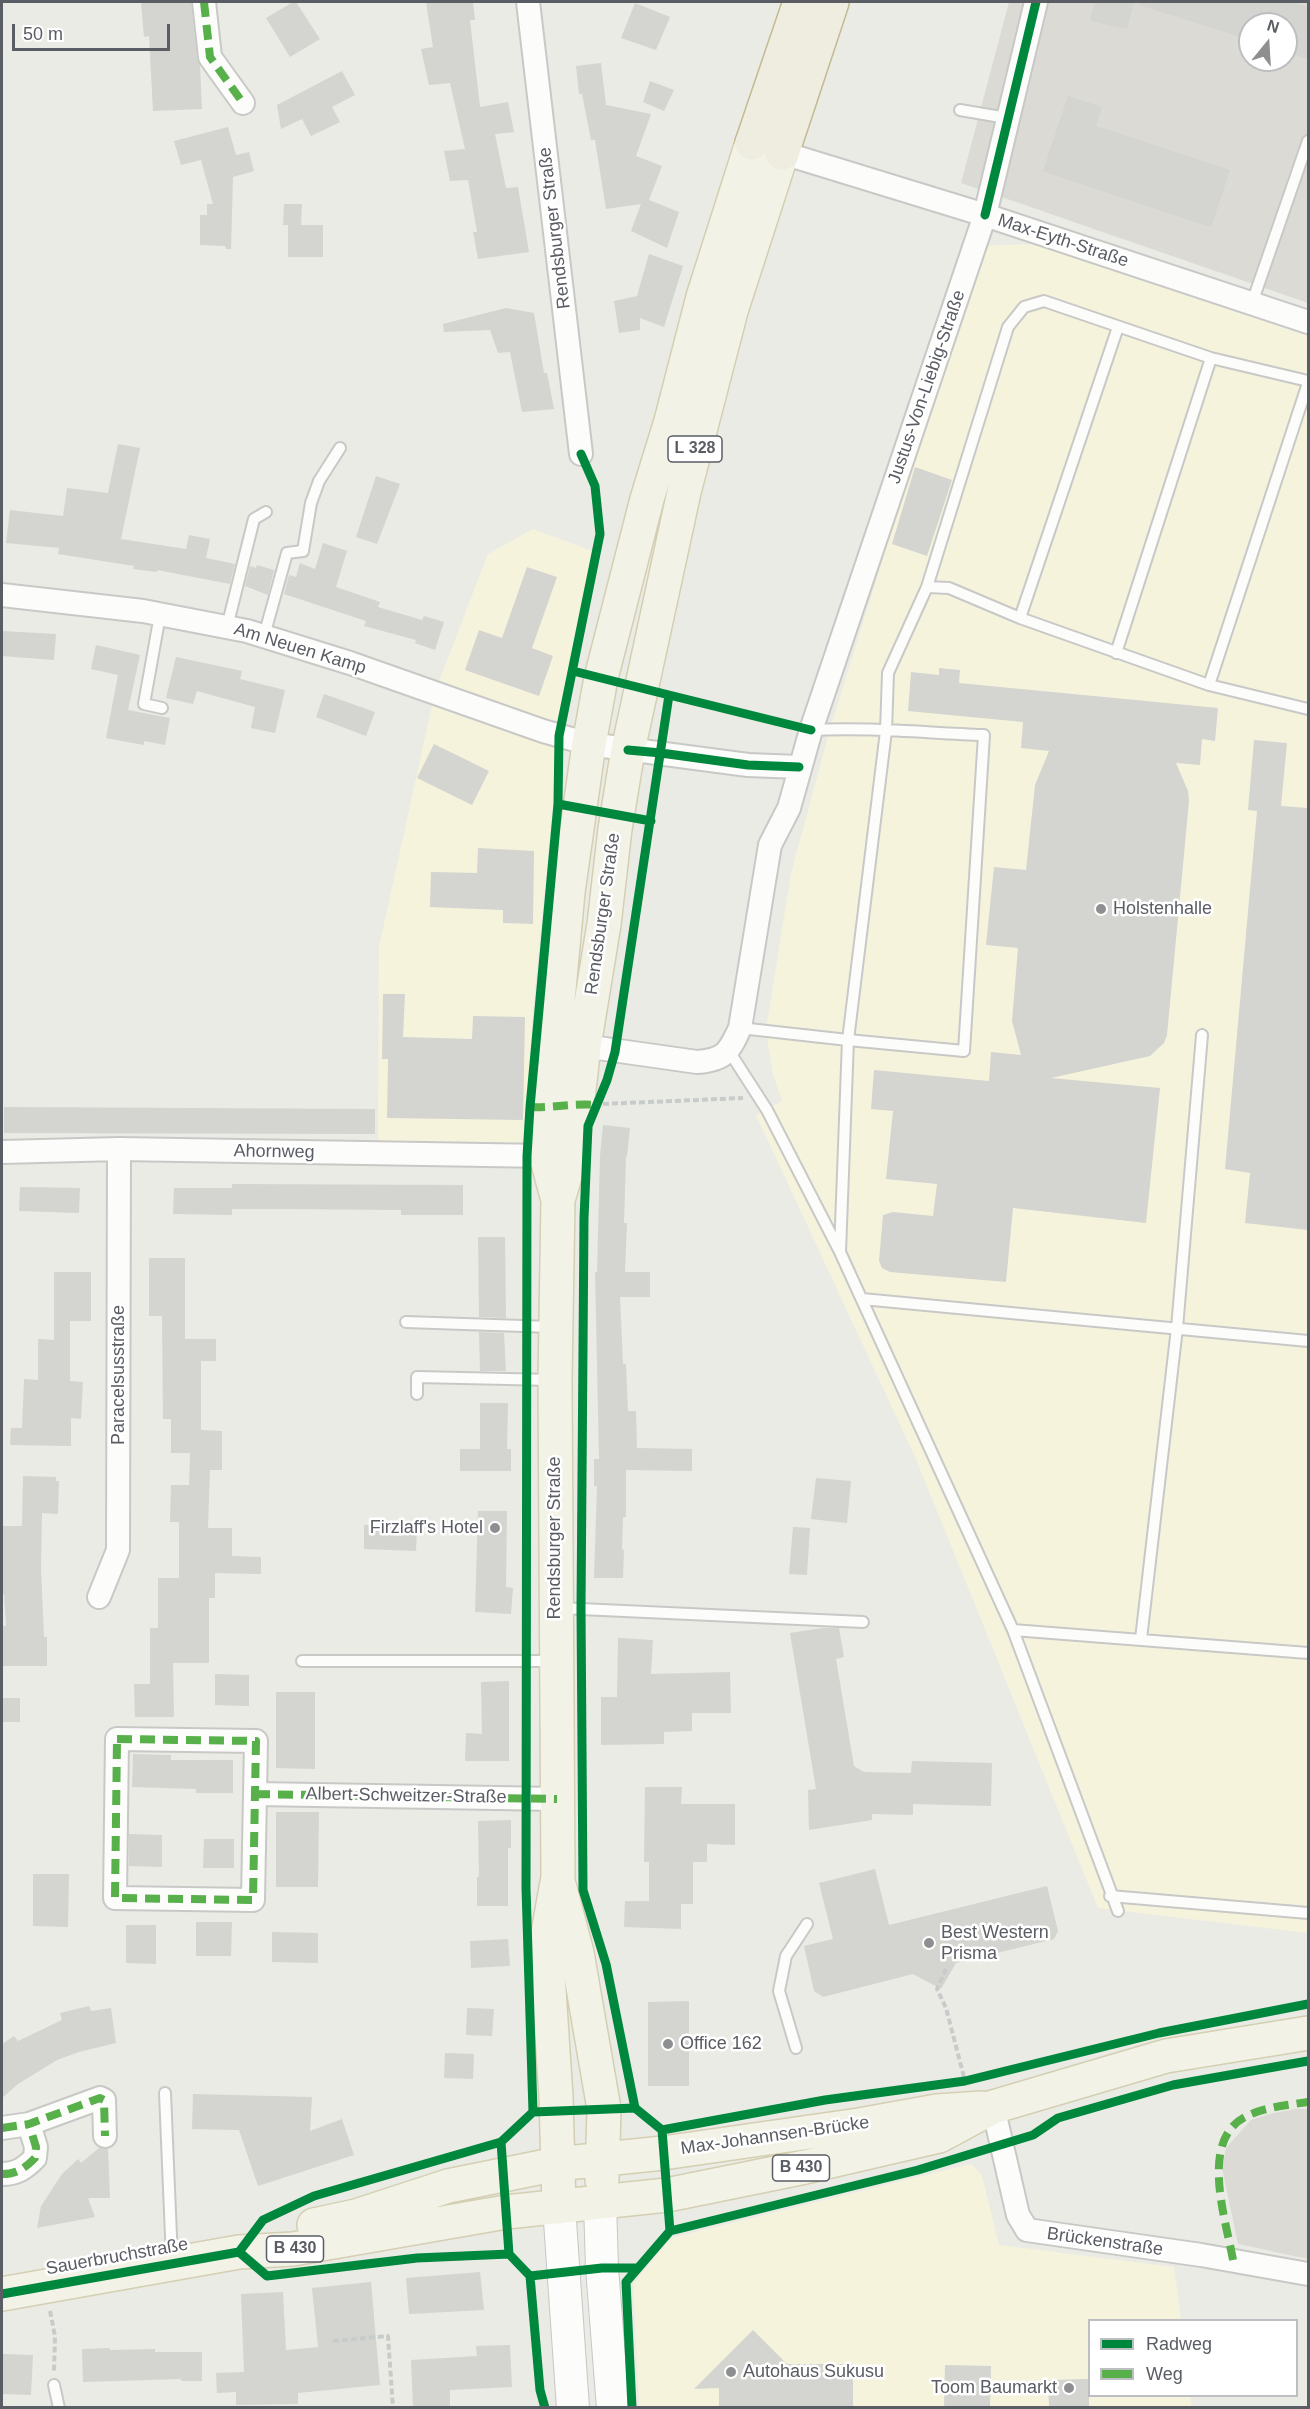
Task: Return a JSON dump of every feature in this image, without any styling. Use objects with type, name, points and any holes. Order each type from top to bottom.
[{"type":"highway","name":"L 328","points":[[752,143],[800,2]]},
{"type":"highway","name":"L 328","points":[[782,153],[832,2]]},
{"type":"main road","name":"L 328","points":[[589,744],[602,678],[647,498],[671,421],[703,297],[752,143]]},
{"type":"main road","name":"L 328","points":[[628,750],[684,492],[731,311],[782,153]]},
{"type":"main road","name":"Rendsburger Straße","points":[[558,1200],[546,1156],[550,1081],[568,892],[589,744]]},
{"type":"main road","name":"Rendsburger Straße","points":[[559,2206],[556,2104],[546,1944],[558,1877],[555,1380],[558,1200],[572,1152],[584,1046],[604,924],[606,891],[628,750]]},
{"type":"main road","name":"Rendsburger Straße","points":[[558,1877],[577,1953],[604,2109],[600,2203]]},
{"type":"main road","name":"Max-Johannsen-Brücke","points":[[559,2206],[667,2195],[805,2167],[939,2136],[993,2108],[1166,2056],[1308,2033]]},
{"type":"main road","name":"Max-Johannsen-Brücke","points":[[557,2164],[769,2138],[937,2110],[993,2108]]},
{"type":"main road","name":"Sauerbruchstraße","points":[[238,2252],[282,2233],[356,2216],[448,2186],[557,2164]]},
{"type":"main road","name":"Sauerbruchstraße","points":[[2,2294],[238,2252],[293,2249],[506,2212],[559,2206]]},
{"type":"street","points":[[204,2],[210,57],[243,103]]},
{"type":"street","name":"Rendsburger Straße","points":[[528,2],[581,454]]},
{"type":"street","name":"Justus-Von-Liebig-Straße","points":[[729,1051],[740,1028],[770,845],[789,808],[811,730],[985,215],[1036,2]]},
{"type":"street","name":"Max-Eyth-Straße","points":[[752,143],[985,215],[1308,322]]},
{"type":"street","name":"Am Neuen Kamp","points":[[2,595],[160,615],[264,636],[350,663],[543,731],[589,744]]},
{"type":"street","points":[[589,744],[748,765],[800,767]]},
{"type":"street","name":"Rendsburger Straße","points":[[557,993],[572,1037],[584,1046]]},
{"type":"street","points":[[550,1081],[565,1059],[584,1046],[697,1062],[710,1061],[729,1051]]},
{"type":"street","name":"Ahornweg","points":[[2,1152],[119,1149],[546,1156]]},
{"type":"street","name":"Paracelsusstraße","points":[[99,1597],[118,1550],[119,1149]]},
{"type":"street","points":[[117,1739],[256,1741],[255,1794],[253,1900],[115,1898],[117,1739]]},
{"type":"street","name":"Albert-Schweitzer-Straße","points":[[255,1794],[556,1799]]},
{"type":"street","points":[[2,2128],[29,2124],[100,2098],[104,2100],[105,2136]]},
{"type":"street","name":"Brückenstraße","points":[[993,2108],[1018,2215],[1027,2230],[1201,2255],[1308,2274]]},
{"type":"street","points":[[2,2174],[12,2174],[24,2169],[35,2158],[36,2148],[29,2124]]},
{"type":"street","name":"Rendsburger Straße","points":[[600,2203],[602,2268],[614,2408]]},
{"type":"street","name":"Rendsburger Straße","points":[[559,2206],[573,2408]]},
{"type":"lane","points":[[960,110],[1007,118]]},
{"type":"lane","points":[[1252,303],[1308,141]]},
{"type":"lane","points":[[840,1252],[848,1040],[886,731],[888,673],[927,587],[1008,327],[1024,307],[1044,302],[1211,358],[1308,382],[1209,685]]},
{"type":"lane","points":[[1020,618],[1118,327]]},
{"type":"lane","points":[[1116,653],[1211,358]]},
{"type":"lane","points":[[264,636],[287,553],[303,551],[311,503],[319,482],[340,448]]},
{"type":"lane","points":[[227,627],[254,519],[266,512]]},
{"type":"lane","points":[[927,587],[949,588],[1020,618],[1209,685],[1308,709]]},
{"type":"lane","points":[[160,615],[144,704],[162,708]]},
{"type":"lane","points":[[740,1028],[964,1051],[984,735],[811,730]]},
{"type":"lane","points":[[1141,1640],[1177,1328],[1202,1035]]},
{"type":"lane","points":[[729,1051],[759,1097],[840,1252],[1013,1630],[1110,1896],[1118,1911]]},
{"type":"lane","points":[[862,1299],[1308,1341]]},
{"type":"lane","points":[[405,1322],[556,1327]]},
{"type":"lane","points":[[417,1394],[417,1377],[555,1380]]},
{"type":"lane","points":[[556,1608],[863,1622]]},
{"type":"lane","points":[[1013,1630],[1308,1653]]},
{"type":"lane","points":[[302,1661],[556,1661]]},
{"type":"lane","points":[[1110,1896],[1308,1913]]},
{"type":"lane","points":[[796,2048],[779,1991],[786,1956],[807,1924]]},
{"type":"lane","points":[[165,2093],[172,2264]]},
{"type":"lane","points":[[54,2385],[59,2408]]},
{"type":"path","points":[[597,1105],[759,1097]]},
{"type":"path","points":[[946,1969],[937,1989],[946,2008],[966,2081]]},
{"type":"path","points":[[45,2287],[54,2336],[54,2385]]},
{"type":"path","points":[[333,2341],[388,2336],[393,2408]]},
{"type":"shaded area","points":[[1009,2],[1308,2],[1308,303],[961,183]]},
{"type":"shaded area","points":[[1032,244],[1308,336],[1308,1933],[1098,1908],[916,1459],[756,1115],[782,1101],[773,1074],[766,1030],[791,874],[830,729],[980,246]]},
{"type":"shaded area","points":[[533,529],[592,551],[555,744],[553,805],[534,998],[524,1151],[378,1155],[379,947],[435,692],[488,554]]},
{"type":"shaded area","points":[[1295,2109],[1308,2109],[1308,2259],[1238,2244],[1222,2168],[1226,2148],[1251,2120]]},
{"type":"shaded area","points":[[971,2164],[982,2176],[999,2245],[1174,2267],[1181,2319],[1088,2319],[1088,2397],[1191,2397],[1191,2407],[639,2407],[633,2284],[671,2238]]},
{"type":"building","points":[[191,2],[197,58],[200,66],[202,109],[153,111],[149,36],[144,37],[141,3]]},
{"type":"building","points":[[296,2],[320,39],[290,57],[266,18]]},
{"type":"building","points":[[426,2],[473,2],[475,20],[470,20],[480,107],[508,102],[514,132],[495,134],[506,188],[518,187],[529,252],[478,259],[473,232],[477,232],[468,180],[450,181],[444,151],[465,149],[450,83],[429,85],[421,49],[433,47]]},
{"type":"building","points":[[1095,2],[1134,2],[1127,29],[1090,21]]},
{"type":"building","points":[[1140,2],[1292,2],[1308,7],[1308,59],[1298,56],[1298,12],[1238,12],[1238,36],[1139,5]]},
{"type":"building","points":[[635,3],[670,17],[656,50],[621,38]]},
{"type":"building","points":[[601,63],[606,105],[651,114],[636,156],[662,166],[649,200],[679,212],[667,248],[631,231],[641,204],[606,209],[595,140],[591,140],[582,94],[579,94],[576,66]]},
{"type":"building","points":[[342,71],[355,95],[332,107],[340,122],[311,136],[302,119],[281,129],[277,105]]},
{"type":"building","points":[[650,81],[674,90],[664,111],[643,102]]},
{"type":"building","points":[[1068,96],[1102,107],[1096,126],[1230,170],[1211,227],[1043,171]]},
{"type":"building","points":[[228,127],[236,155],[249,152],[254,171],[233,177],[231,249],[226,249],[225,246],[200,245],[200,215],[207,215],[207,204],[213,204],[201,160],[181,165],[174,141]]},
{"type":"building","points":[[284,204],[302,204],[301,225],[323,225],[323,257],[288,257],[288,225],[283,225]]},
{"type":"building","points":[[649,254],[683,266],[664,327],[640,318],[640,330],[619,333],[614,301],[637,296]]},
{"type":"building","points":[[506,308],[534,313],[544,373],[547,373],[554,409],[522,412],[510,352],[498,353],[490,330],[444,332],[443,324]]},
{"type":"building","points":[[118,444],[140,448],[121,539],[186,549],[189,535],[210,539],[206,558],[235,564],[230,584],[157,570],[157,572],[133,569],[134,566],[58,554],[59,548],[6,543],[10,510],[63,516],[67,488],[108,493]]},
{"type":"building","points":[[915,467],[952,480],[927,556],[892,544]]},
{"type":"building","points":[[376,476],[400,484],[377,544],[356,537]]},
{"type":"building","points":[[323,543],[347,551],[336,587],[380,602],[378,607],[422,620],[424,616],[444,622],[435,650],[415,643],[416,640],[364,626],[366,621],[284,594],[289,575],[296,577],[300,563],[315,569]]},
{"type":"building","points":[[257,565],[274,570],[268,595],[245,586],[250,566],[256,568]]},
{"type":"building","points":[[527,567],[557,577],[532,648],[553,656],[539,696],[465,670],[479,630],[502,638]]},
{"type":"building","points":[[2,631],[56,634],[54,660],[2,656]]},
{"type":"building","points":[[96,645],[140,655],[128,710],[170,718],[165,745],[144,741],[144,745],[106,738],[118,675],[91,669]]},
{"type":"building","points":[[176,657],[242,671],[240,679],[285,690],[275,733],[251,728],[255,707],[197,691],[193,704],[166,698]]},
{"type":"building","points":[[939,668],[960,670],[959,683],[1218,708],[1215,741],[1202,739],[1200,765],[1176,763],[1188,791],[1189,801],[1167,1035],[1164,1043],[1150,1056],[1051,1078],[1160,1088],[1146,1223],[1013,1208],[1006,1282],[890,1272],[882,1268],[879,1261],[883,1215],[893,1212],[933,1216],[937,1184],[886,1179],[893,1111],[871,1109],[874,1070],[989,1081],[991,1052],[1021,1055],[1012,1021],[1018,948],[986,945],[994,867],[1026,870],[1035,785],[1049,751],[1021,748],[1023,722],[908,711],[911,672],[939,675]]},
{"type":"building","points":[[324,694],[375,712],[366,736],[316,717]]},
{"type":"building","points":[[1254,740],[1287,743],[1281,806],[1308,808],[1308,1230],[1245,1223],[1250,1173],[1225,1169],[1257,811],[1248,810]]},
{"type":"building","points":[[434,744],[489,771],[472,805],[417,778]]},
{"type":"building","points":[[478,848],[534,851],[533,924],[503,923],[503,910],[430,907],[431,872],[477,873]]},
{"type":"building","points":[[383,994],[405,994],[403,1037],[472,1039],[473,1016],[525,1017],[523,1120],[387,1118],[388,1059],[382,1059]]},
{"type":"building","points":[[4,1107],[375,1109],[375,1134],[4,1133]]},
{"type":"building","points":[[603,1125],[630,1128],[626,1156],[625,1272],[650,1272],[650,1297],[620,1297],[628,1411],[636,1411],[637,1448],[692,1449],[692,1471],[626,1470],[626,1517],[623,1517],[622,1549],[624,1550],[623,1578],[594,1578],[597,1486],[594,1486],[594,1459],[599,1459],[595,1272],[597,1272]]},
{"type":"building","points":[[232,1184],[463,1185],[463,1215],[401,1215],[401,1210],[289,1209],[232,1209],[232,1215],[173,1214],[174,1188],[232,1188]]},
{"type":"building","points":[[20,1187],[80,1188],[79,1213],[19,1211]]},
{"type":"building","points":[[478,1237],[505,1237],[506,1318],[479,1317]]},
{"type":"building","points":[[149,1258],[185,1258],[185,1339],[216,1339],[216,1361],[201,1361],[201,1430],[222,1431],[222,1470],[210,1470],[208,1528],[232,1528],[232,1556],[261,1557],[261,1574],[215,1573],[215,1598],[209,1598],[209,1663],[173,1663],[174,1717],[135,1717],[134,1684],[150,1684],[150,1628],[158,1628],[158,1578],[179,1578],[179,1522],[170,1522],[171,1485],[189,1485],[190,1453],[171,1453],[171,1419],[163,1419],[162,1316],[149,1316]]},
{"type":"building","points":[[54,1272],[91,1272],[91,1321],[70,1321],[70,1381],[83,1382],[81,1419],[71,1418],[71,1446],[10,1445],[11,1428],[22,1428],[24,1379],[38,1380],[38,1339],[54,1340]]},
{"type":"building","points":[[479,1332],[504,1333],[506,1371],[480,1371]]},
{"type":"building","points":[[480,1403],[508,1403],[507,1449],[511,1449],[511,1471],[460,1471],[460,1449],[480,1449]]},
{"type":"building","points":[[23,1476],[56,1477],[56,1481],[59,1481],[58,1514],[42,1513],[41,1568],[47,1666],[2,1666],[2,1626],[6,1626],[4,1594],[2,1594],[2,1526],[22,1526]]},
{"type":"building","points":[[816,1478],[851,1481],[847,1523],[811,1519]]},
{"type":"building","points":[[478,1511],[507,1511],[506,1587],[513,1588],[511,1614],[475,1612]]},
{"type":"building","points":[[364,1525],[417,1526],[416,1551],[364,1549]]},
{"type":"building","points":[[793,1527],[810,1528],[807,1575],[789,1574]]},
{"type":"building","points":[[839,1628],[844,1657],[836,1659],[854,1766],[864,1772],[911,1773],[912,1761],[992,1763],[991,1806],[913,1804],[913,1815],[872,1814],[872,1820],[809,1830],[808,1790],[816,1789],[790,1633]]},
{"type":"building","points":[[618,1638],[653,1640],[651,1674],[730,1672],[731,1713],[692,1713],[692,1731],[664,1732],[664,1744],[601,1745],[601,1697],[617,1697]]},
{"type":"building","points":[[215,1674],[249,1675],[249,1706],[215,1705]]},
{"type":"building","points":[[509,1681],[509,1761],[465,1761],[466,1733],[482,1734],[481,1682]]},
{"type":"building","points":[[276,1692],[315,1692],[315,1769],[276,1768]]},
{"type":"building","points":[[2,1698],[20,1698],[20,1722],[2,1722]]},
{"type":"building","points":[[133,1754],[171,1755],[171,1760],[233,1760],[233,1793],[196,1793],[196,1789],[132,1787]]},
{"type":"building","points":[[645,1787],[682,1787],[681,1804],[735,1804],[735,1845],[707,1844],[707,1862],[693,1862],[693,1904],[681,1904],[681,1929],[624,1927],[625,1901],[649,1901],[649,1862],[644,1862]]},
{"type":"building","points":[[276,1812],[319,1812],[318,1887],[276,1887]]},
{"type":"building","points":[[511,1820],[511,1848],[508,1848],[508,1906],[477,1906],[478,1821]]},
{"type":"building","points":[[129,1834],[162,1835],[162,1867],[129,1866]]},
{"type":"building","points":[[204,1839],[234,1839],[234,1868],[203,1868]]},
{"type":"building","name":"Best Western Prisma","points":[[875,1869],[889,1925],[1047,1886],[1058,1931],[1054,1939],[956,1963],[941,1989],[913,1974],[823,1997],[814,1991],[804,1946],[833,1939],[819,1883]]},
{"type":"building","points":[[33,1874],[69,1874],[68,1927],[33,1926]]},
{"type":"building","points":[[196,1922],[232,1922],[231,1956],[196,1956]]},
{"type":"building","points":[[126,1925],[156,1925],[156,1964],[126,1963]]},
{"type":"building","points":[[272,1932],[318,1933],[318,1963],[272,1962]]},
{"type":"building","points":[[508,1939],[510,1966],[471,1968],[470,1941]]},
{"type":"building","name":"Office 162","points":[[689,2001],[689,2086],[648,2086],[648,2002]]},
{"type":"building","points":[[89,2006],[91,2011],[111,2008],[116,2043],[57,2060],[18,2084],[2,2098],[2,2044],[14,2036],[18,2041],[62,2020],[60,2013]]},
{"type":"building","points":[[467,2008],[494,2009],[492,2036],[466,2035]]},
{"type":"building","points":[[445,2053],[474,2054],[473,2079],[444,2078]]},
{"type":"building","points":[[193,2094],[312,2097],[310,2131],[342,2119],[354,2155],[258,2186],[239,2130],[192,2129]]},
{"type":"building","points":[[99,2148],[108,2149],[110,2198],[88,2198],[95,2217],[37,2228],[41,2206],[62,2174],[78,2159],[81,2163]]},
{"type":"building","points":[[480,2272],[484,2310],[409,2314],[406,2278]]},
{"type":"building","points":[[371,2282],[380,2385],[298,2393],[298,2404],[236,2405],[236,2392],[217,2393],[216,2373],[244,2372],[241,2294],[283,2292],[286,2350],[318,2347],[312,2288]]},
{"type":"building","points":[[753,2330],[787,2364],[853,2364],[853,2408],[719,2408],[719,2388],[694,2389]]},
{"type":"building","points":[[510,2345],[512,2387],[450,2390],[450,2406],[413,2408],[411,2360],[477,2356],[476,2346]]},
{"type":"building","points":[[110,2348],[110,2350],[155,2349],[155,2352],[202,2352],[202,2381],[181,2381],[181,2379],[83,2382],[82,2349]]},
{"type":"building","points":[[2,2354],[33,2355],[31,2395],[2,2394]]},
{"type":"building","points":[[945,2365],[991,2366],[990,2408],[944,2408]]},
{"type":"building","name":"Toom Baumarkt","points":[[1088,2379],[1089,2408],[1049,2408],[1048,2380]]},
{"type":"marked path","points":[[204,2],[210,57],[243,103]]},
{"type":"marked path","points":[[530,1107],[597,1105]]},
{"type":"marked path","points":[[117,1739],[256,1741],[253,1900],[115,1898],[117,1739]]},
{"type":"marked path","points":[[255,1794],[557,1799]]},
{"type":"marked path","points":[[2,2128],[29,2124],[100,2098],[104,2100],[105,2136]]},
{"type":"marked path","points":[[1233,2260],[1219,2183],[1219,2162],[1223,2144],[1231,2128],[1245,2117],[1284,2105],[1308,2102]]},
{"type":"marked path","points":[[2,2174],[20,2170],[35,2158],[36,2147],[29,2124]]},
{"type":"cycle path","points":[[985,215],[1036,2]]},
{"type":"cycle path","points":[[533,2112],[526,1888],[527,1156],[558,804],[559,736],[600,534],[595,486],[581,454]]},
{"type":"cycle path","points":[[573,671],[669,695],[615,1052],[607,1080],[588,1126],[584,1218],[581,1608],[583,1890],[606,1964],[635,2108],[662,2130],[825,2100],[965,2081],[1159,2033],[1308,2004]]},
{"type":"cycle path","points":[[669,695],[811,730]]},
{"type":"cycle path","points":[[628,750],[748,765],[799,767]]},
{"type":"cycle path","points":[[558,804],[651,821]]},
{"type":"cycle path","points":[[632,2408],[626,2282],[670,2231],[918,2170],[1033,2135],[1058,2118],[1173,2085],[1308,2061]]},
{"type":"cycle path","points":[[239,2252],[263,2220],[314,2196],[501,2142],[533,2112],[635,2108]]},
{"type":"cycle path","points":[[662,2130],[670,2231]]},
{"type":"cycle path","points":[[501,2142],[509,2254]]},
{"type":"cycle path","points":[[239,2252],[267,2276],[417,2258],[509,2254],[530,2276],[540,2390],[545,2408]]},
{"type":"cycle path","points":[[2,2294],[239,2252]]},
{"type":"cycle path","points":[[530,2276],[602,2268],[637,2268]]},
{"type":"place","name":"Holstenhalle","points":[[1101,909]]},
{"type":"place","name":"Firzlaff's Hotel","points":[[495,1528]]},
{"type":"place","name":"Best Western Prisma","points":[[929,1943]]},
{"type":"place","name":"Office 162","points":[[668,2044]]},
{"type":"place","name":"Autohaus Sukusu","points":[[731,2372]]},
{"type":"place","name":"Toom Baumarkt","points":[[1069,2388]]}]
